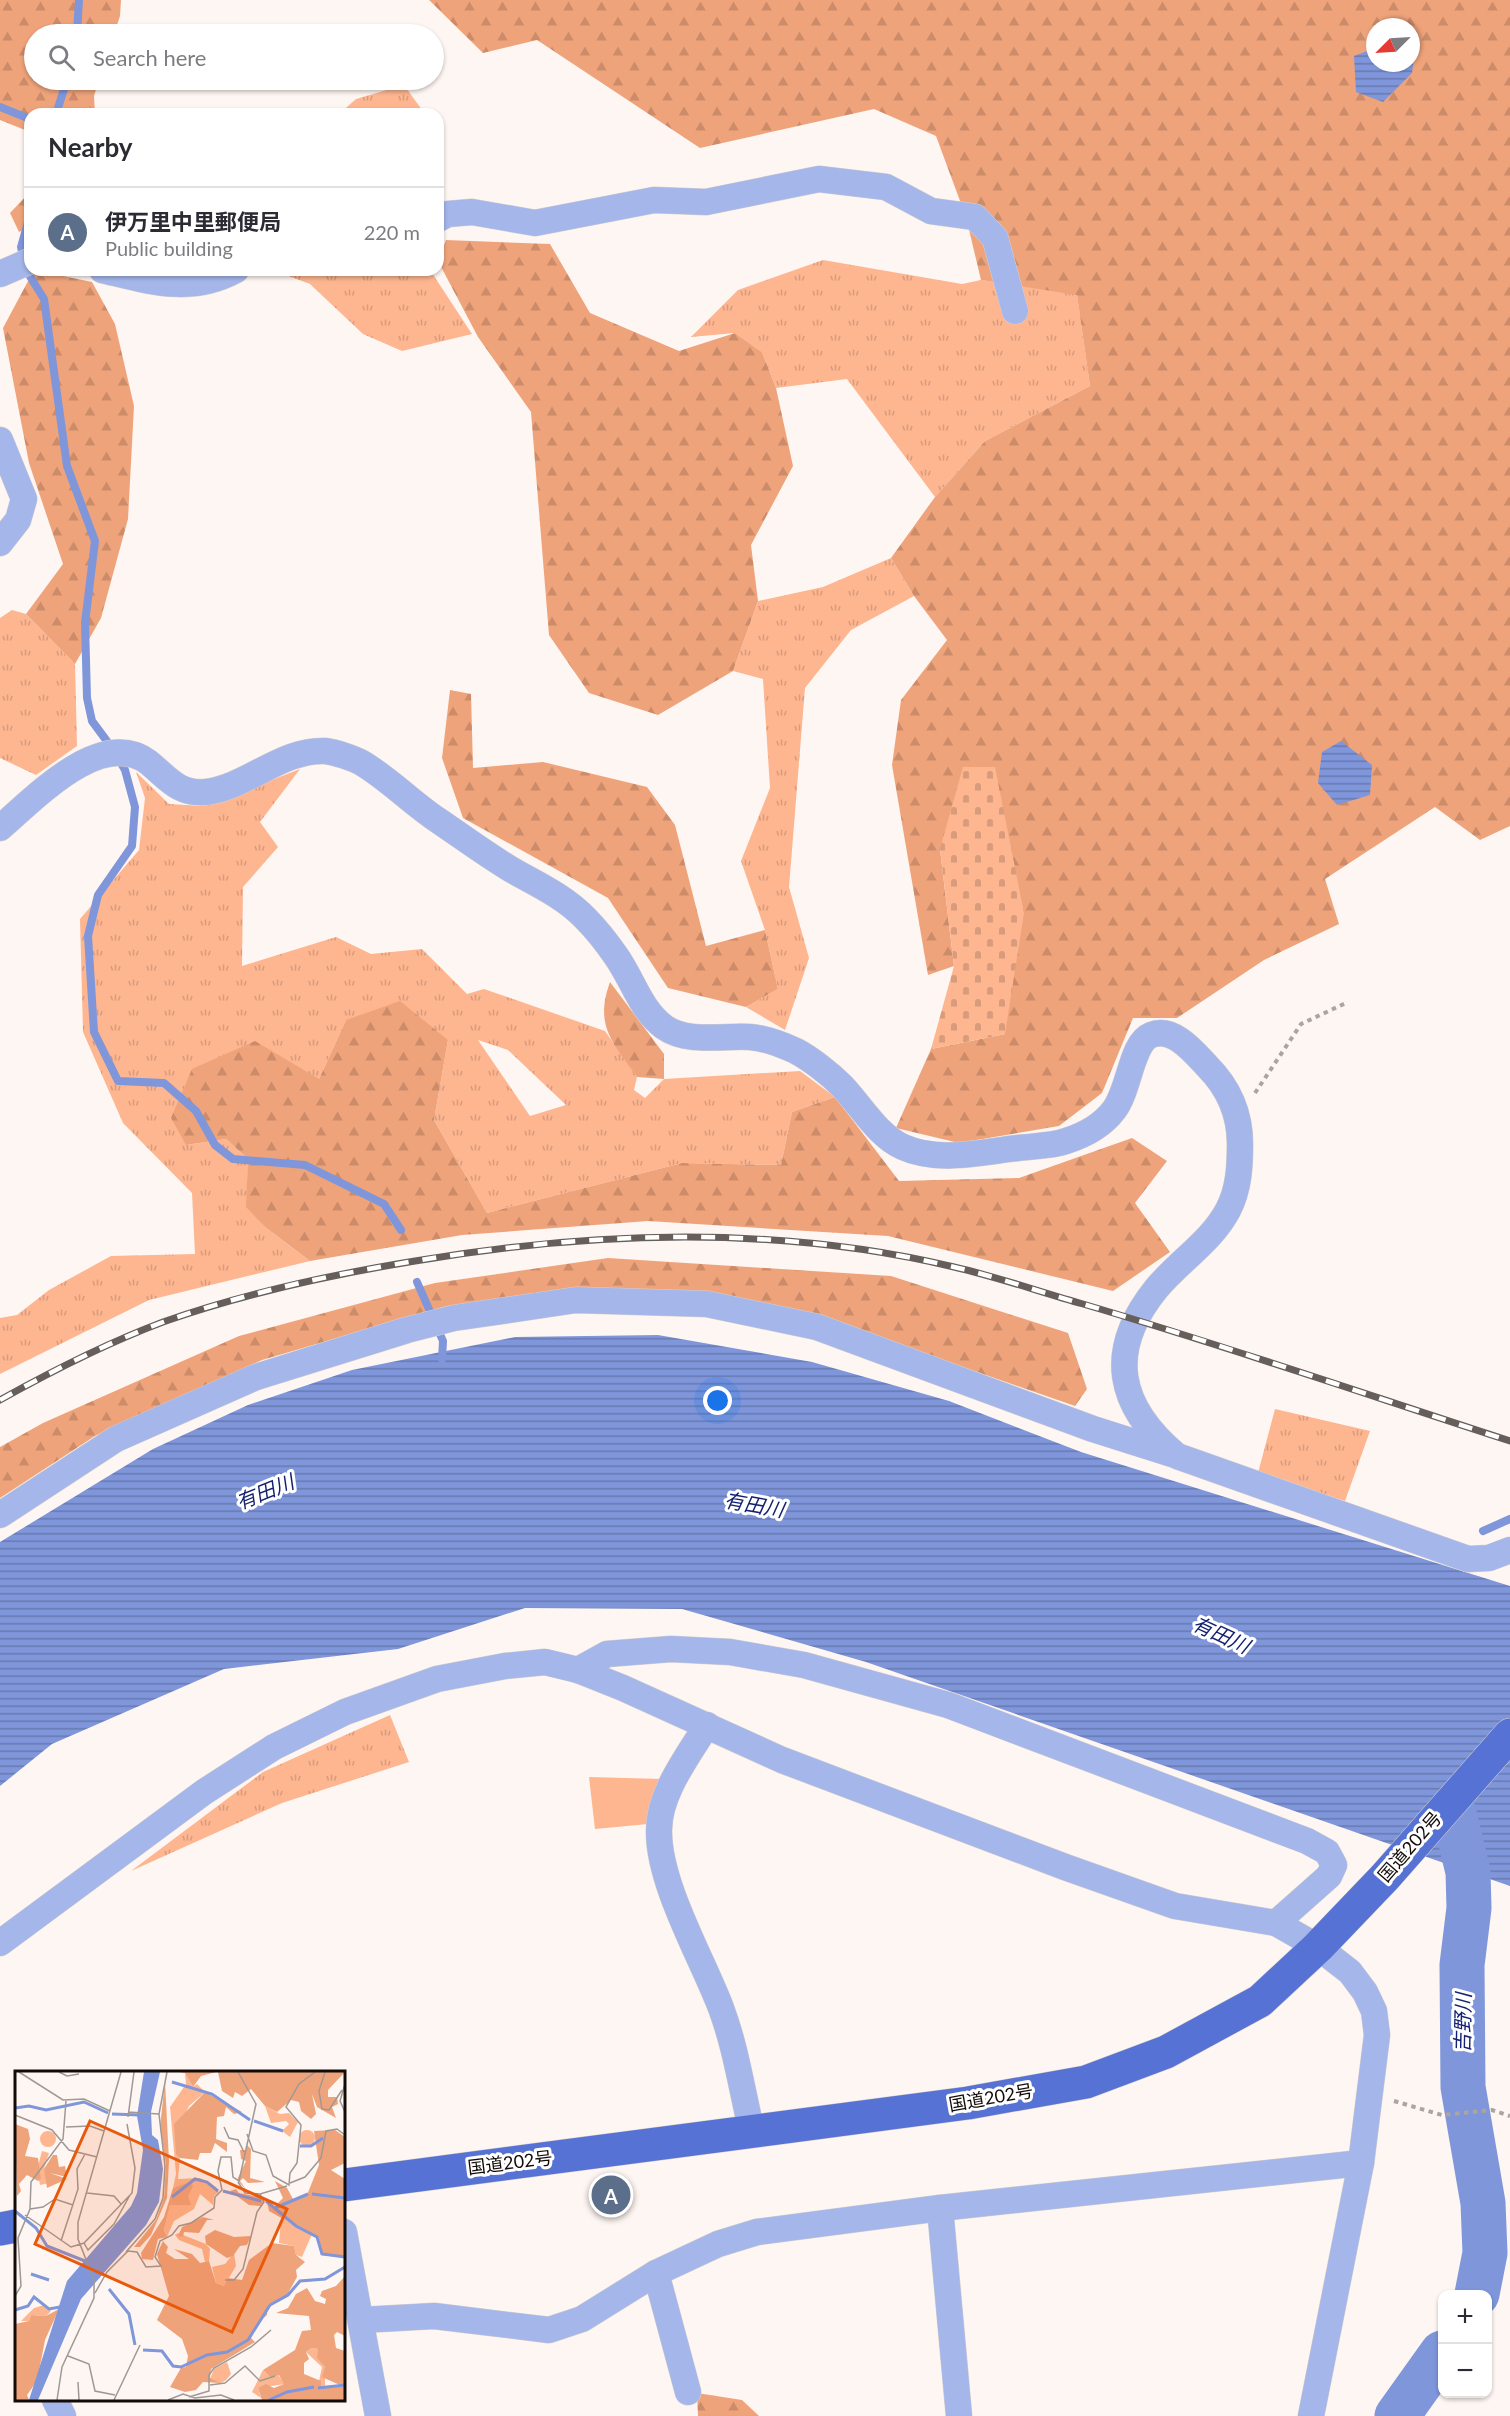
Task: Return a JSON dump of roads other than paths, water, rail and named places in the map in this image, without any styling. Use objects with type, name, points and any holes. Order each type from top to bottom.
[{"type":"highway","name":"国道202号","points":[[345,2185],[968,2103],[1086,2082],[1166,2052],[1218,2026],[1260,2001],[1318,1947],[1385,1876],[1510,1735]]},
{"type":"highway","points":[[0,2229],[15,2226]]},
{"type":"street","points":[[444,216],[472,212],[535,223],[654,200],[706,202],[819,179],[886,187],[931,211],[975,217],[995,238],[1015,311]]},
{"type":"street","points":[[128,276],[170,286],[220,279],[225,276]]},
{"type":"street","points":[[0,440],[24,500],[18,520],[0,543]]},
{"type":"street","points":[[0,828],[68,772],[102,755],[131,752],[146,760],[171,784],[186,791],[207,792],[295,756],[326,751],[360,762],[427,813],[509,868],[544,887],[583,916],[616,957],[648,1013],[669,1032],[694,1037],[755,1037],[797,1052],[838,1082],[891,1142],[916,1153],[947,1156],[1062,1143],[1098,1127],[1117,1106],[1129,1083],[1138,1045],[1149,1035],[1163,1033],[1180,1040],[1212,1070],[1229,1092],[1240,1122],[1240,1171],[1229,1209],[1206,1241],[1156,1289],[1127,1337],[1122,1372],[1134,1403],[1158,1441],[1177,1456]]},
{"type":"street","points":[[0,1515],[116,1439],[256,1377],[407,1330],[454,1318],[576,1300],[707,1304],[817,1327],[1093,1429],[1177,1456],[1468,1559],[1489,1558],[1510,1551]]},
{"type":"street","points":[[578,1670],[607,1654],[671,1649],[730,1652],[804,1665],[948,1705],[1307,1841],[1327,1852],[1334,1864],[1329,1876],[1276,1923]]},
{"type":"street","points":[[0,1943],[204,1792],[274,1747],[345,1712],[437,1679],[504,1666],[545,1662],[578,1670],[782,1760],[1164,1902],[1276,1923],[1318,1947],[1350,1972],[1365,1992],[1374,2011],[1377,2035],[1361,2163],[1311,2416]]},
{"type":"street","points":[[707,1725],[680,1768],[663,1809],[658,1832],[664,1865],[679,1908],[728,2029],[752,2132]]},
{"type":"street","points":[[361,2320],[434,2316],[549,2330],[582,2319],[656,2273],[718,2244],[757,2232],[940,2208],[1361,2163]]},
{"type":"street","points":[[940,2208],[959,2416]]},
{"type":"street","points":[[345,2237],[378,2416]]},
{"type":"street","points":[[656,2273],[688,2392]]},
{"type":"street","points":[[56,2401],[63,2416]]},
{"type":"water","points":[[1366,51],[1366,72],[1412,73],[1383,102],[1356,92],[1354,56]]},
{"type":"water","points":[[1341,741],[1372,765],[1370,795],[1337,805],[1318,783],[1322,752]]},
{"type":"water","name":"有田川","points":[[658,1335],[812,1362],[949,1401],[1081,1452],[1510,1586],[1510,1886],[866,1662],[682,1609],[525,1608],[398,1649],[224,1669],[52,1744],[0,1786],[0,1542],[153,1449],[248,1405],[352,1370],[515,1337]]},
{"type":"waterway","points":[[78,24],[79,0]]},
{"type":"waterway","points":[[58,108],[64,90]]},
{"type":"waterway","points":[[0,107],[24,117]]},
{"type":"waterway","points":[[24,236],[21,247],[24,261]]},
{"type":"waterway","points":[[30,276],[44,299],[67,466],[95,541],[85,623],[87,698],[92,721],[112,748]]},
{"type":"waterway","points":[[118,758],[125,770],[135,807],[132,846],[98,895],[88,936],[94,1032],[118,1081],[164,1083],[196,1111],[215,1145],[233,1159],[305,1165],[384,1204],[401,1230]]},
{"type":"waterway","points":[[417,1282],[443,1341],[442,1359]]},
{"type":"waterway","points":[[1483,1531],[1510,1519]]},
{"type":"waterway","name":"吉野川","points":[[1454,1813],[1468,1872],[1469,1908],[1462,1965],[1463,2087],[1483,2203],[1485,2253],[1478,2290]]},
{"type":"waterway","name":"吉野川","points":[[1397,2416],[1438,2359]]},
{"type":"railway","points":[[0,1400],[80,1358],[163,1322],[225,1302],[319,1279],[415,1261],[550,1243],[685,1237],[821,1244],[888,1253],[987,1275],[1190,1337],[1510,1441]]},
{"type":"place","name":"伊万里中里郵便局","points":[[611,2195]]}]
